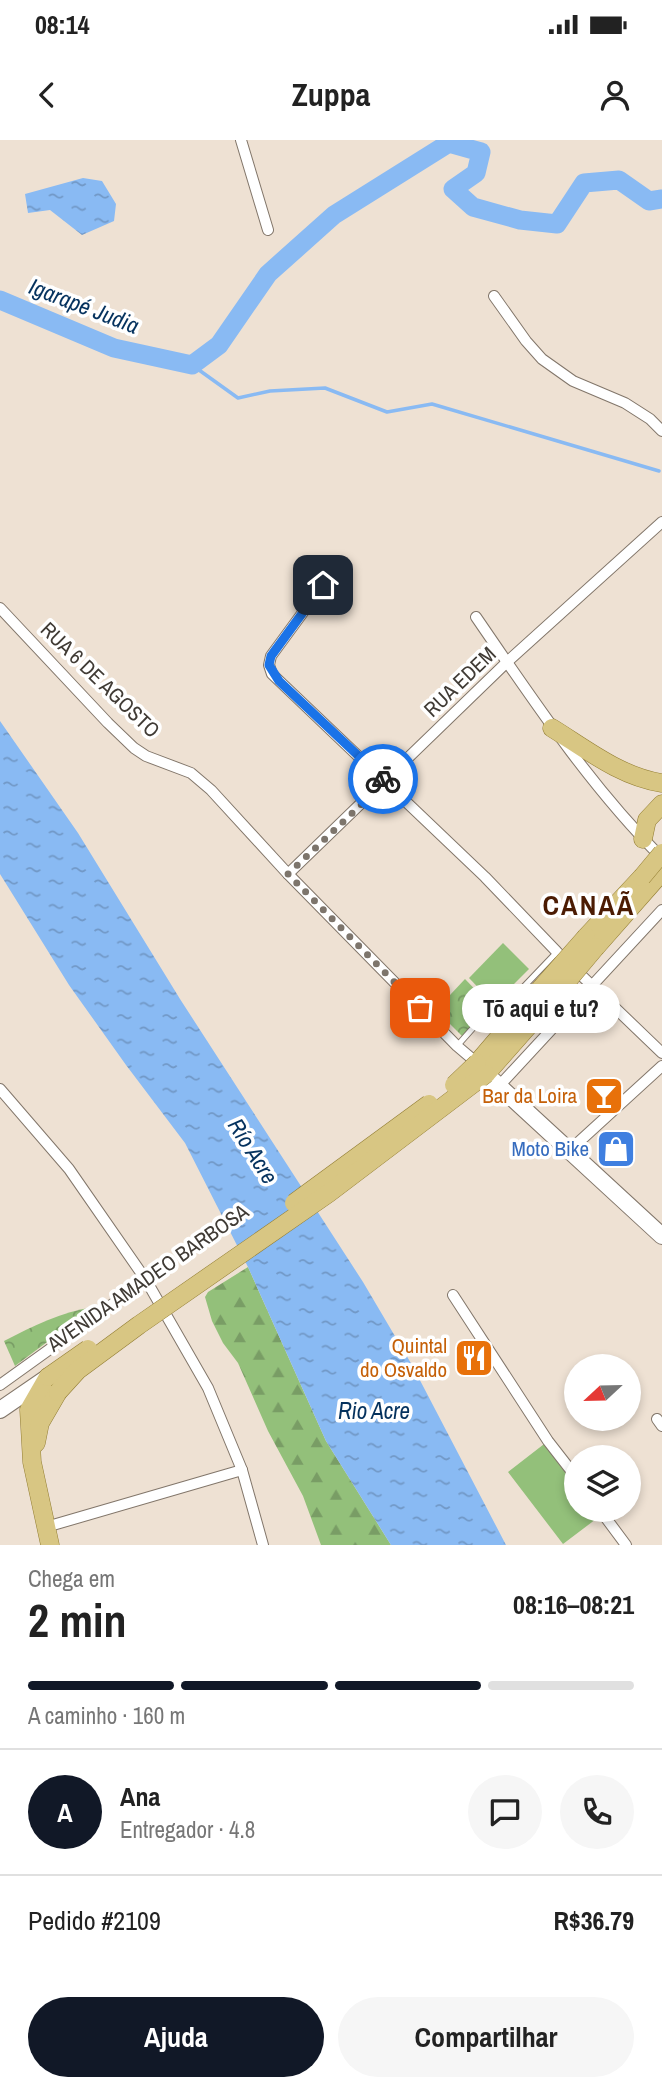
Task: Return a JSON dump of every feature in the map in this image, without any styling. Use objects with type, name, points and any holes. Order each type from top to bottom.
[{"type":"main road","points":[[552,727],[624,772],[662,783]]},
{"type":"main road","points":[[643,839],[647,820],[662,804]]},
{"type":"main road","name":"AVENIDA AMADEO BARBOSA","points":[[50,1545],[32,1462],[29,1410],[53,1385],[329,1193],[488,1074],[548,992],[652,878],[662,855]]},
{"type":"main road","name":"AVENIDA AMADEO BARBOSA","points":[[32,1462],[40,1423],[53,1385]]},
{"type":"street","points":[[241,140],[268,230]]},
{"type":"street","points":[[494,296],[542,359],[573,381],[625,403],[650,419],[662,431]]},
{"type":"street","name":"RUA EDEM","points":[[288,874],[507,662],[662,522]]},
{"type":"street","points":[[323,585],[271,656],[269,665],[279,681],[386,781],[557,952],[662,1052]]},
{"type":"street","name":"RUA 6 DE AGOSTO","points":[[0,608],[134,748],[201,780],[288,874],[457,1046],[662,1236]]},
{"type":"street","points":[[476,617],[552,727],[643,839],[662,855]]},
{"type":"street","points":[[488,1074],[591,985],[662,910]]},
{"type":"street","points":[[570,1150],[662,1066]]},
{"type":"street","points":[[0,1089],[69,1169],[146,1280],[208,1388],[242,1470],[263,1545]]},
{"type":"street","points":[[0,1385],[146,1280]]},
{"type":"street","points":[[453,1295],[564,1462]]},
{"type":"street","points":[[0,1410],[53,1385]]},
{"type":"street","points":[[46,1527],[242,1470]]},
{"type":"street","points":[[609,1522],[626,1545]]},
{"type":"lane","points":[[457,1046],[481,1019],[492,1021],[502,1016],[514,997],[557,952]]},
{"type":"green space","points":[[503,943],[529,969],[494,1004],[469,978]]},
{"type":"green space","points":[[465,979],[490,1005],[463,1037],[436,1010]]},
{"type":"green space","points":[[248,1267],[326,1441],[391,1545],[321,1545],[303,1496],[268,1431],[238,1363],[223,1343],[212,1321],[205,1297],[208,1292]]},
{"type":"green space","points":[[94,1307],[15,1366],[4,1341],[59,1316]]},
{"type":"green space","points":[[548,1441],[564,1461],[564,1522],[592,1522],[563,1544],[508,1472]]},
{"type":"water","points":[[83,178],[102,181],[116,204],[114,221],[82,235],[50,210],[28,213],[25,194]]},
{"type":"water","name":"Rio Acre","points":[[0,721],[78,833],[180,999],[363,1282],[412,1365],[506,1545],[391,1545],[326,1441],[248,1267],[185,1143],[69,985],[0,874]]},
{"type":"waterway","name":"Igarapé Judia","points":[[0,300],[114,348],[192,365],[219,345],[268,274],[334,215],[449,143],[481,152],[476,173],[453,189],[473,207],[520,220],[557,224],[584,183],[619,180],[649,201],[662,199]]},
{"type":"waterway","points":[[192,365],[238,398],[270,391],[325,388],[387,412],[432,404],[659,471]]},
{"type":"way so far","points":[[383,779],[386,781],[288,874],[420,1008]]},
{"type":"place","name":"Tõ aqui e tu?","points":[[420,1008]]},
{"type":"place","name":"Bar da Loira","points":[[604,1096]]},
{"type":"place","name":"Moto Bike","points":[[616,1149]]},
{"type":"place","name":"Quintal do Osvaldo","points":[[474,1358]]},
{"type":"district","name":"CANAÃ","points":[[589,905]]},
{"type":"route","points":[[323,585],[271,656],[269,665],[272,674],[279,681],[383,779]]},
{"type":"water label","name":"Río Acre","points":[[253,1151]]}]
